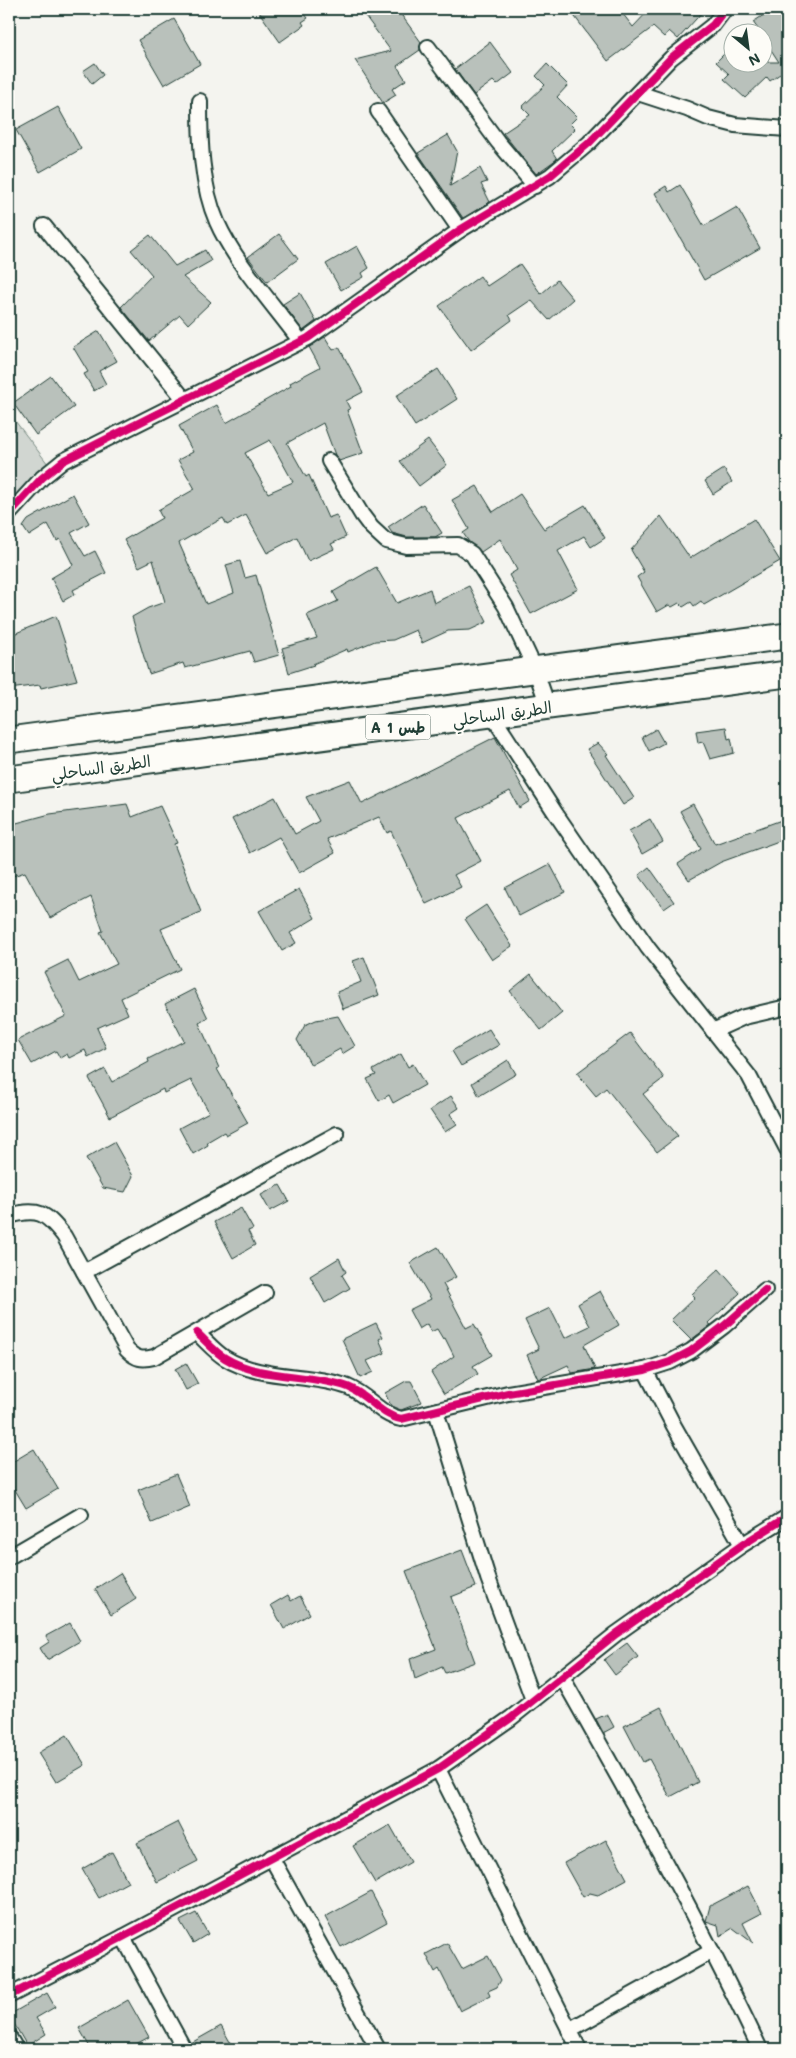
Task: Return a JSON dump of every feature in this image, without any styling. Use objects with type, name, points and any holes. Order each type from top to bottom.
[{"type":"highway","name":"A 1 طس","points":[[9,740],[787,636]]},
{"type":"highway","name":"الطريق الساحلي","points":[[9,780],[787,674]]},
{"type":"street","points":[[9,514],[42,478],[63,461],[301,342],[342,315],[460,230],[536,186],[590,143],[670,58],[713,25],[719,11]]},
{"type":"street","points":[[428,47],[498,142],[536,186]]},
{"type":"street","points":[[638,93],[708,118],[735,125],[787,129]]},
{"type":"street","points":[[200,101],[203,159],[210,202],[217,221],[236,255],[301,342]]},
{"type":"street","points":[[378,111],[460,230]]},
{"type":"street","points":[[44,226],[184,399]]},
{"type":"street","points":[[329,462],[362,515],[371,527],[386,541],[406,546],[458,545],[472,554],[506,607],[535,669],[548,706]]},
{"type":"street","points":[[492,715],[593,869],[648,948],[749,1076],[787,1149]]},
{"type":"street","points":[[713,1031],[744,1017],[787,1007]]},
{"type":"street","points":[[84,1272],[337,1134]]},
{"type":"street","points":[[9,1216],[31,1211],[41,1213],[50,1219],[64,1236],[118,1336],[132,1355],[146,1359],[154,1356],[266,1293]]},
{"type":"street","points":[[197,1333],[219,1354],[235,1363],[257,1370],[342,1385],[360,1393],[394,1418],[409,1418],[508,1393],[645,1370],[670,1362],[691,1351],[724,1326],[765,1290]]},
{"type":"street","points":[[645,1370],[670,1419],[742,1545]]},
{"type":"street","points":[[436,1411],[488,1578],[533,1700]]},
{"type":"street","points":[[9,1557],[82,1515]]},
{"type":"street","points":[[9,1996],[123,1938],[403,1789],[438,1768],[476,1743],[616,1634],[742,1545],[787,1517]]},
{"type":"street","points":[[562,1677],[646,1826],[712,1951],[760,2049]]},
{"type":"street","points":[[438,1768],[579,2049]]},
{"type":"street","points":[[271,1858],[378,2049]]},
{"type":"street","points":[[123,1938],[184,2049]]},
{"type":"street","points":[[569,2030],[712,1951]]},
{"type":"street","points":[[9,2037],[16,2049]]},
{"type":"shaded area","points":[[9,413],[48,464],[9,508]]},
{"type":"building","points":[[257,9],[301,9],[308,18],[302,22],[304,25],[280,42]]},
{"type":"building","points":[[360,9],[397,9],[421,42],[420,50],[397,66],[406,80],[392,89],[396,95],[383,103],[355,60],[391,51]]},
{"type":"building","points":[[569,9],[619,9],[633,27],[650,9],[705,9],[678,39],[669,31],[664,37],[653,27],[608,61]]},
{"type":"building","points":[[773,9],[787,9],[787,76],[784,71],[770,81],[767,77],[745,98],[724,79],[729,74],[727,72],[774,72],[774,62],[779,62],[774,54],[774,22],[753,22]]},
{"type":"building","points":[[174,19],[200,64],[164,85],[138,40]]},
{"type":"building","points":[[490,42],[513,73],[497,85],[493,81],[474,95],[455,69]]},
{"type":"building","points":[[724,54],[724,69],[716,62]]},
{"type":"building","points":[[95,63],[103,75],[92,84],[83,71]]},
{"type":"building","points":[[547,64],[568,85],[557,97],[577,117],[570,124],[575,129],[552,151],[557,159],[536,174],[503,133],[530,115],[522,107],[545,85],[536,76]]},
{"type":"building","points":[[58,107],[81,149],[40,172],[16,130]]},
{"type":"building","points":[[448,135],[457,151],[450,186],[480,168],[487,182],[481,184],[490,202],[463,218],[418,153]]},
{"type":"building","points":[[680,185],[704,226],[737,207],[760,248],[704,280],[655,193],[666,186],[669,192]]},
{"type":"building","points":[[279,234],[298,259],[267,282],[248,257]]},
{"type":"building","points":[[150,235],[175,266],[205,250],[211,261],[183,277],[211,302],[188,324],[180,315],[149,341],[121,307],[152,275],[131,250]]},
{"type":"building","points":[[357,246],[369,268],[362,273],[364,277],[341,290],[326,264]]},
{"type":"building","points":[[520,264],[541,294],[557,280],[573,299],[549,320],[531,300],[509,315],[512,320],[471,350],[439,306],[480,276],[487,286]]},
{"type":"building","points":[[300,293],[316,321],[303,331],[283,304]]},
{"type":"building","points":[[99,331],[117,361],[99,371],[106,384],[94,391],[84,374],[88,372],[73,347]]},
{"type":"building","points":[[325,337],[333,350],[339,347],[363,392],[346,401],[350,409],[347,410],[363,453],[339,461],[323,423],[287,443],[306,477],[309,475],[328,518],[336,515],[346,537],[331,544],[334,549],[308,561],[297,537],[267,553],[246,515],[227,525],[223,518],[179,543],[206,604],[234,593],[226,565],[240,561],[245,578],[256,575],[279,655],[254,662],[250,651],[185,668],[183,663],[149,674],[132,617],[148,608],[165,602],[153,560],[139,567],[124,540],[162,518],[158,510],[195,489],[178,460],[193,452],[179,426],[217,405],[226,423],[291,386],[290,383],[320,367],[309,347]],"holes":[[[270,440],[293,482],[268,493],[245,453]]]},
{"type":"building","points":[[438,369],[457,399],[415,426],[396,396]]},
{"type":"building","points":[[51,376],[74,407],[36,435],[13,403]]},
{"type":"building","points":[[428,440],[447,465],[419,486],[400,461]]},
{"type":"building","points":[[724,469],[732,482],[713,494],[705,481]]},
{"type":"building","points":[[477,486],[493,512],[520,494],[544,529],[585,505],[605,538],[591,547],[584,536],[558,551],[578,589],[531,614],[509,575],[517,570],[500,539],[481,552],[469,542],[463,533],[469,529],[452,500]]},
{"type":"building","points":[[73,494],[89,523],[71,533],[85,556],[95,551],[106,573],[73,590],[75,594],[63,601],[51,578],[73,565],[60,539],[57,541],[48,524],[29,536],[23,527],[28,520]]},
{"type":"building","points":[[423,504],[442,533],[435,537],[407,537],[392,533],[388,527]]},
{"type":"building","points":[[661,516],[690,558],[754,519],[780,561],[704,605],[701,601],[694,606],[691,602],[683,607],[679,603],[672,607],[669,605],[657,612],[637,577],[644,572],[631,550]]},
{"type":"building","points":[[376,567],[397,603],[430,589],[434,603],[469,586],[487,622],[470,630],[448,631],[422,643],[416,630],[393,640],[375,641],[348,652],[347,649],[314,665],[289,673],[282,648],[317,638],[307,615],[338,601],[333,592]]},
{"type":"building","points":[[56,616],[77,680],[41,688],[40,685],[9,689],[9,636]]},
{"type":"building","points":[[726,727],[728,739],[731,738],[734,753],[710,759],[703,742],[698,743],[696,731]]},
{"type":"building","points":[[656,729],[664,743],[649,751],[642,737]]},
{"type":"building","points":[[495,737],[530,801],[519,808],[510,791],[458,818],[481,861],[454,875],[461,887],[426,904],[391,831],[387,833],[379,817],[327,839],[335,853],[299,873],[279,837],[250,853],[232,819],[275,797],[295,834],[319,821],[306,797],[350,780],[362,804]]},
{"type":"building","points":[[598,743],[608,754],[606,755],[634,798],[623,805],[587,749]]},
{"type":"building","points":[[127,804],[132,817],[160,806],[177,843],[174,844],[201,912],[161,929],[180,969],[121,998],[128,1014],[97,1028],[106,1048],[88,1057],[85,1050],[69,1058],[67,1054],[60,1058],[56,1051],[32,1064],[18,1040],[66,1016],[44,972],[68,960],[79,982],[117,964],[100,932],[103,931],[91,897],[50,918],[25,872],[13,876],[12,871],[9,873],[9,825],[50,814]]},
{"type":"building","points":[[693,804],[715,844],[787,818],[787,838],[721,862],[689,880],[678,864],[701,849],[680,811]]},
{"type":"building","points":[[650,819],[663,842],[642,854],[629,831]]},
{"type":"building","points":[[550,864],[565,892],[519,916],[505,888]]},
{"type":"building","points":[[649,867],[674,902],[664,909],[639,875]]},
{"type":"building","points":[[299,889],[315,918],[290,933],[296,943],[282,951],[259,911]]},
{"type":"building","points":[[486,905],[512,946],[492,960],[465,919]]},
{"type":"building","points":[[364,957],[379,995],[343,1009],[337,992],[361,982],[353,961]]},
{"type":"building","points":[[531,974],[562,1013],[541,1030],[510,991]]},
{"type":"building","points":[[194,989],[208,1018],[199,1023],[219,1068],[217,1069],[248,1123],[226,1135],[224,1132],[207,1142],[208,1145],[193,1154],[179,1128],[209,1112],[191,1080],[164,1093],[163,1089],[110,1117],[89,1078],[105,1069],[112,1082],[149,1062],[148,1059],[184,1041],[165,1004]]},
{"type":"building","points":[[338,1016],[355,1046],[342,1054],[340,1049],[311,1065],[297,1040],[305,1025],[316,1020]]},
{"type":"building","points":[[489,1029],[499,1045],[461,1066],[452,1051]]},
{"type":"building","points":[[630,1033],[664,1078],[643,1094],[678,1136],[657,1152],[606,1088],[596,1096],[577,1073]]},
{"type":"building","points":[[401,1054],[408,1067],[413,1064],[425,1085],[393,1103],[389,1095],[379,1101],[367,1079],[376,1075],[373,1070]]},
{"type":"building","points":[[508,1060],[516,1074],[479,1096],[472,1083]]},
{"type":"building","points":[[451,1096],[459,1108],[450,1114],[457,1124],[445,1132],[430,1110]]},
{"type":"building","points":[[114,1142],[133,1176],[125,1192],[103,1188],[86,1158]]},
{"type":"building","points":[[280,1185],[289,1201],[270,1211],[261,1195]]},
{"type":"building","points":[[241,1208],[253,1229],[248,1231],[255,1245],[233,1258],[214,1222]]},
{"type":"building","points":[[438,1247],[456,1277],[443,1284],[466,1328],[474,1324],[492,1355],[473,1366],[478,1374],[444,1394],[431,1372],[454,1356],[445,1338],[443,1339],[437,1329],[431,1332],[427,1324],[419,1329],[409,1310],[431,1299],[410,1263]]},
{"type":"building","points":[[339,1258],[346,1272],[342,1275],[350,1288],[325,1303],[310,1276]]},
{"type":"building","points":[[719,1269],[740,1293],[708,1323],[711,1325],[691,1340],[671,1320],[695,1297],[692,1294]]},
{"type":"building","points":[[600,1291],[619,1325],[584,1345],[595,1369],[572,1373],[568,1365],[538,1379],[527,1355],[539,1349],[525,1320],[550,1308],[565,1338],[590,1326],[578,1304]]},
{"type":"building","points":[[376,1323],[383,1337],[379,1339],[385,1353],[367,1361],[373,1372],[360,1378],[342,1339]]},
{"type":"building","points":[[186,1363],[198,1384],[186,1390],[175,1369]]},
{"type":"building","points":[[406,1381],[411,1381],[422,1402],[401,1410],[391,1406],[385,1393]]},
{"type":"building","points":[[34,1449],[58,1489],[26,1508],[9,1480],[9,1464]]},
{"type":"building","points":[[176,1474],[190,1507],[152,1523],[138,1490]]},
{"type":"building","points":[[462,1550],[476,1587],[451,1597],[475,1662],[445,1673],[442,1667],[415,1679],[410,1659],[436,1649],[406,1571]]},
{"type":"building","points":[[120,1573],[136,1599],[111,1615],[95,1589]]},
{"type":"building","points":[[288,1595],[291,1601],[300,1596],[310,1614],[284,1629],[271,1605]]},
{"type":"building","points":[[70,1623],[80,1641],[47,1660],[40,1648],[49,1642],[46,1636]]},
{"type":"building","points":[[627,1643],[638,1657],[615,1675],[604,1660]]},
{"type":"building","points":[[661,1707],[698,1782],[670,1797],[649,1759],[643,1762],[624,1726]]},
{"type":"building","points":[[607,1714],[614,1727],[603,1733],[596,1719]]},
{"type":"building","points":[[67,1735],[85,1765],[56,1782],[38,1753]]},
{"type":"building","points":[[178,1822],[198,1861],[157,1882],[137,1843]]},
{"type":"building","points":[[390,1825],[411,1862],[375,1883],[353,1846]]},
{"type":"building","points":[[606,1840],[627,1879],[598,1895],[590,1893],[583,1897],[564,1863]]},
{"type":"building","points":[[112,1852],[128,1882],[99,1898],[82,1869]]},
{"type":"building","points":[[748,1886],[762,1913],[743,1923],[753,1943],[733,1928],[720,1936],[718,1925],[706,1921],[710,1906]]},
{"type":"building","points":[[371,1892],[387,1922],[341,1947],[325,1917]]},
{"type":"building","points":[[196,1913],[208,1934],[193,1943],[180,1921]]},
{"type":"building","points":[[447,1943],[462,1969],[488,1956],[501,1980],[497,1987],[488,1991],[490,1996],[460,2011],[439,1969],[435,1972],[426,1954]]},
{"type":"building","points":[[47,1993],[55,2007],[36,2018],[46,2034],[27,2046],[9,2015]]},
{"type":"building","points":[[128,2000],[149,2037],[127,2049],[91,2049],[79,2028]]},
{"type":"building","points":[[221,2026],[234,2049],[193,2049],[191,2043]]},
{"type":"cycle path","points":[[9,514],[42,478],[63,461],[308,338],[460,230],[550,176],[589,143],[671,58],[713,25],[725,9]]},
{"type":"cycle path","points":[[197,1333],[221,1356],[239,1365],[254,1370],[318,1380],[348,1387],[380,1409],[401,1419],[508,1393],[645,1370],[670,1362],[691,1351],[724,1326],[765,1290]]},
{"type":"cycle path","points":[[9,1996],[438,1769],[511,1718],[616,1634],[742,1545],[787,1517]]}]
